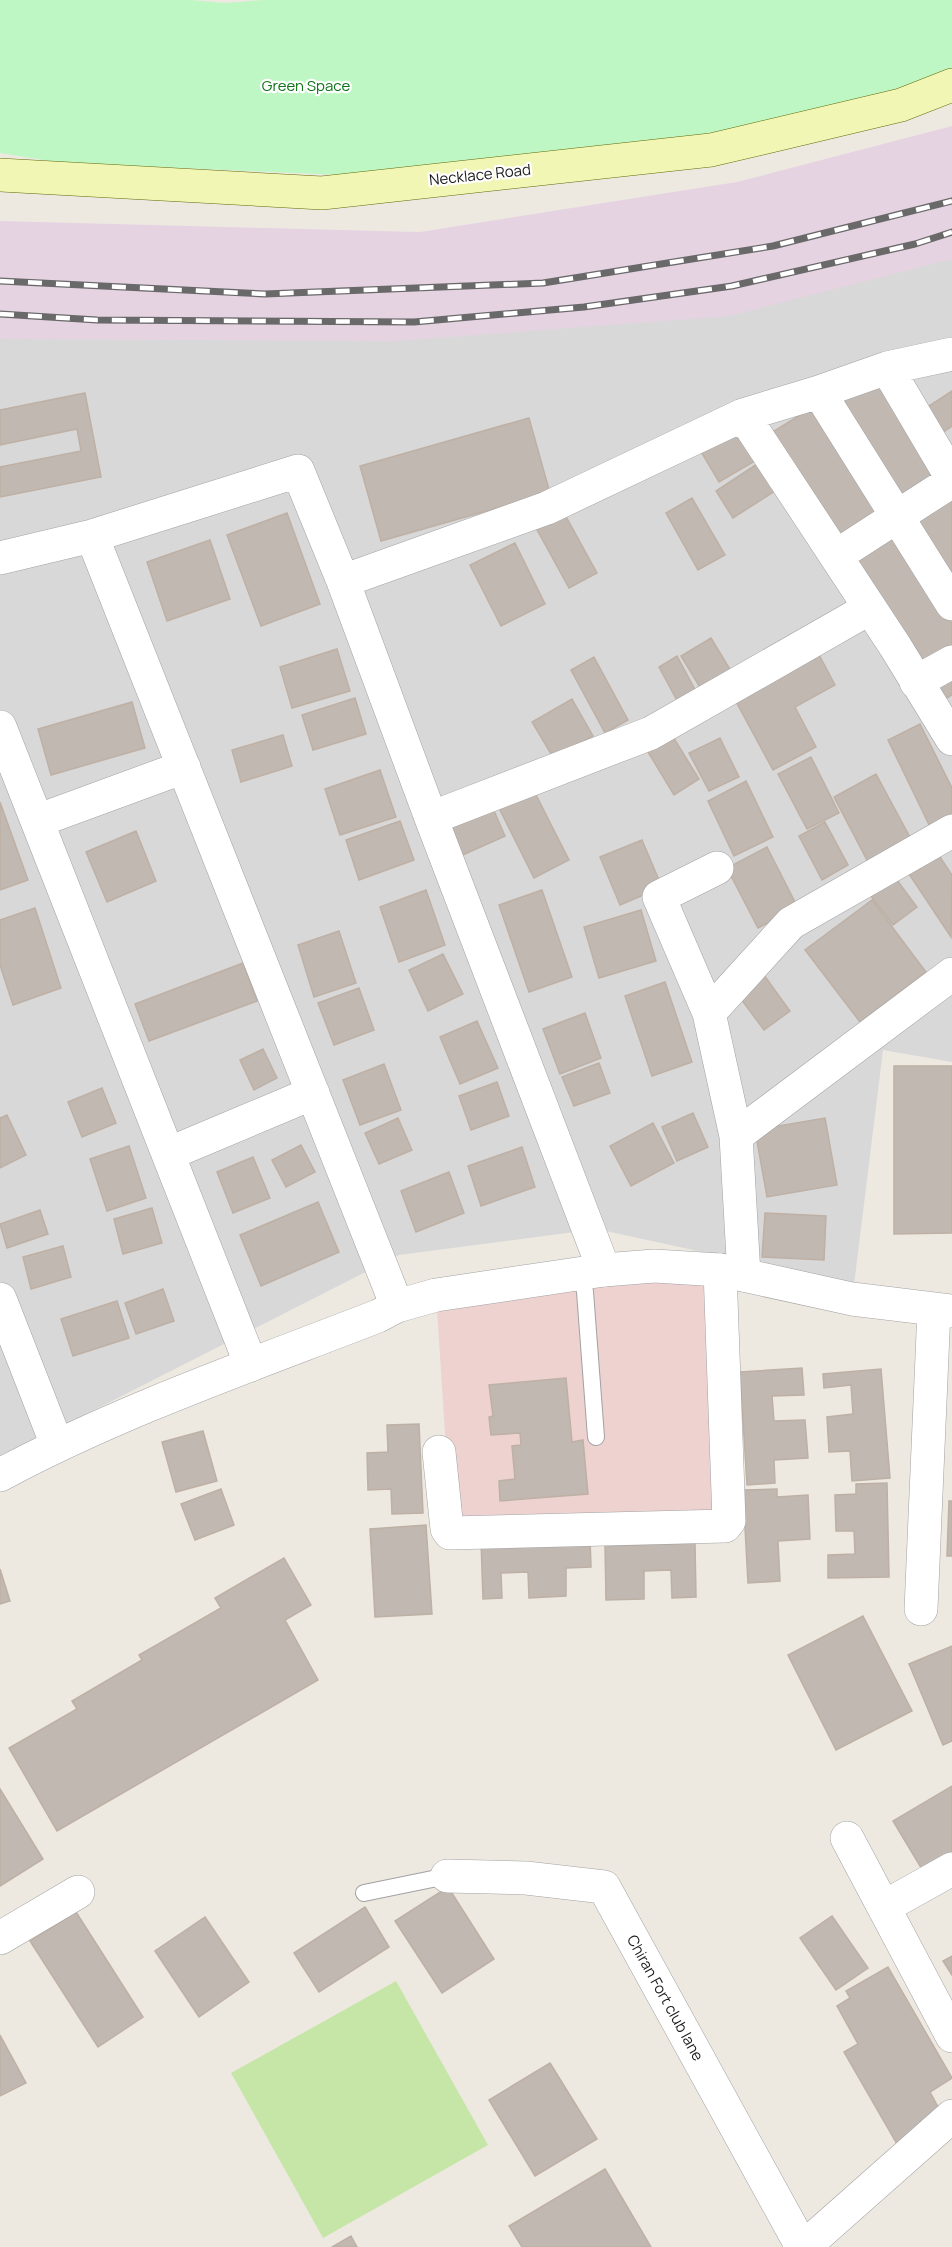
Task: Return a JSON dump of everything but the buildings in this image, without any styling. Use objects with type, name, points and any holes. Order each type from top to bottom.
[{"type":"main road","name":"Necklace Road","points":[[0,175],[322,193],[711,150],[901,105],[952,85]]},
{"type":"street","points":[[343,581],[547,508],[743,415],[887,368],[952,354]]},
{"type":"street","points":[[836,556],[952,480],[887,368]]},
{"type":"street","points":[[819,392],[952,604]]},
{"type":"street","points":[[743,415],[870,608],[952,739]]},
{"type":"street","points":[[0,558],[92,536],[298,471],[343,581],[431,818],[592,1271]]},
{"type":"street","points":[[92,536],[398,1306]]},
{"type":"street","points":[[431,818],[651,733],[870,608]]},
{"type":"street","points":[[916,682],[952,662]]},
{"type":"street","points":[[0,727],[251,1365]]},
{"type":"street","points":[[37,821],[184,767]]},
{"type":"street","points":[[709,1013],[791,923],[952,831]]},
{"type":"street","points":[[439,1452],[447,1529],[450,1533],[725,1526],[729,1521],[736,1136],[709,1013],[659,897],[717,868]]},
{"type":"street","points":[[736,1136],[952,974]]},
{"type":"street","points":[[168,1154],[313,1093]]},
{"type":"street","points":[[0,1475],[57,1444],[398,1306],[436,1295],[592,1271],[654,1266],[732,1273],[852,1299],[943,1311],[921,1610]]},
{"type":"street","points":[[0,1299],[57,1444]]},
{"type":"street","points":[[847,1838],[952,2036]]},
{"type":"street","points":[[884,1907],[952,1869]]},
{"type":"street","name":"Chiran Fort club lane","points":[[447,1876],[526,1878],[604,1887],[803,2247]]},
{"type":"street","points":[[0,1938],[78,1892]]},
{"type":"street","points":[[803,2247],[952,2116]]},
{"type":"lane","points":[[592,1271],[585,1292],[596,1437]]},
{"type":"lane","points":[[364,1893],[447,1876]]},
{"type":"shaded area","points":[[952,126],[952,259],[729,316],[395,341],[0,339],[0,221],[420,232],[737,182]]},
{"type":"shaded area","points":[[952,223],[952,1062],[883,1050],[854,1285],[597,1229],[399,1255],[0,1460],[0,318]]},
{"type":"shaded area","points":[[716,1272],[724,1523],[451,1526],[436,1295]]},
{"type":"green space","name":"Green Space","points":[[0,0],[190,0],[227,3],[263,0],[952,0],[952,72],[897,92],[735,131],[342,175],[62,163],[0,153]]},
{"type":"green space","points":[[396,1981],[488,2145],[323,2238],[231,2073]]},
{"type":"railway","points":[[0,281],[265,294],[543,283],[773,246],[952,201]]},
{"type":"railway","points":[[0,314],[97,320],[414,322],[584,307],[732,286],[915,244],[952,232]]}]
